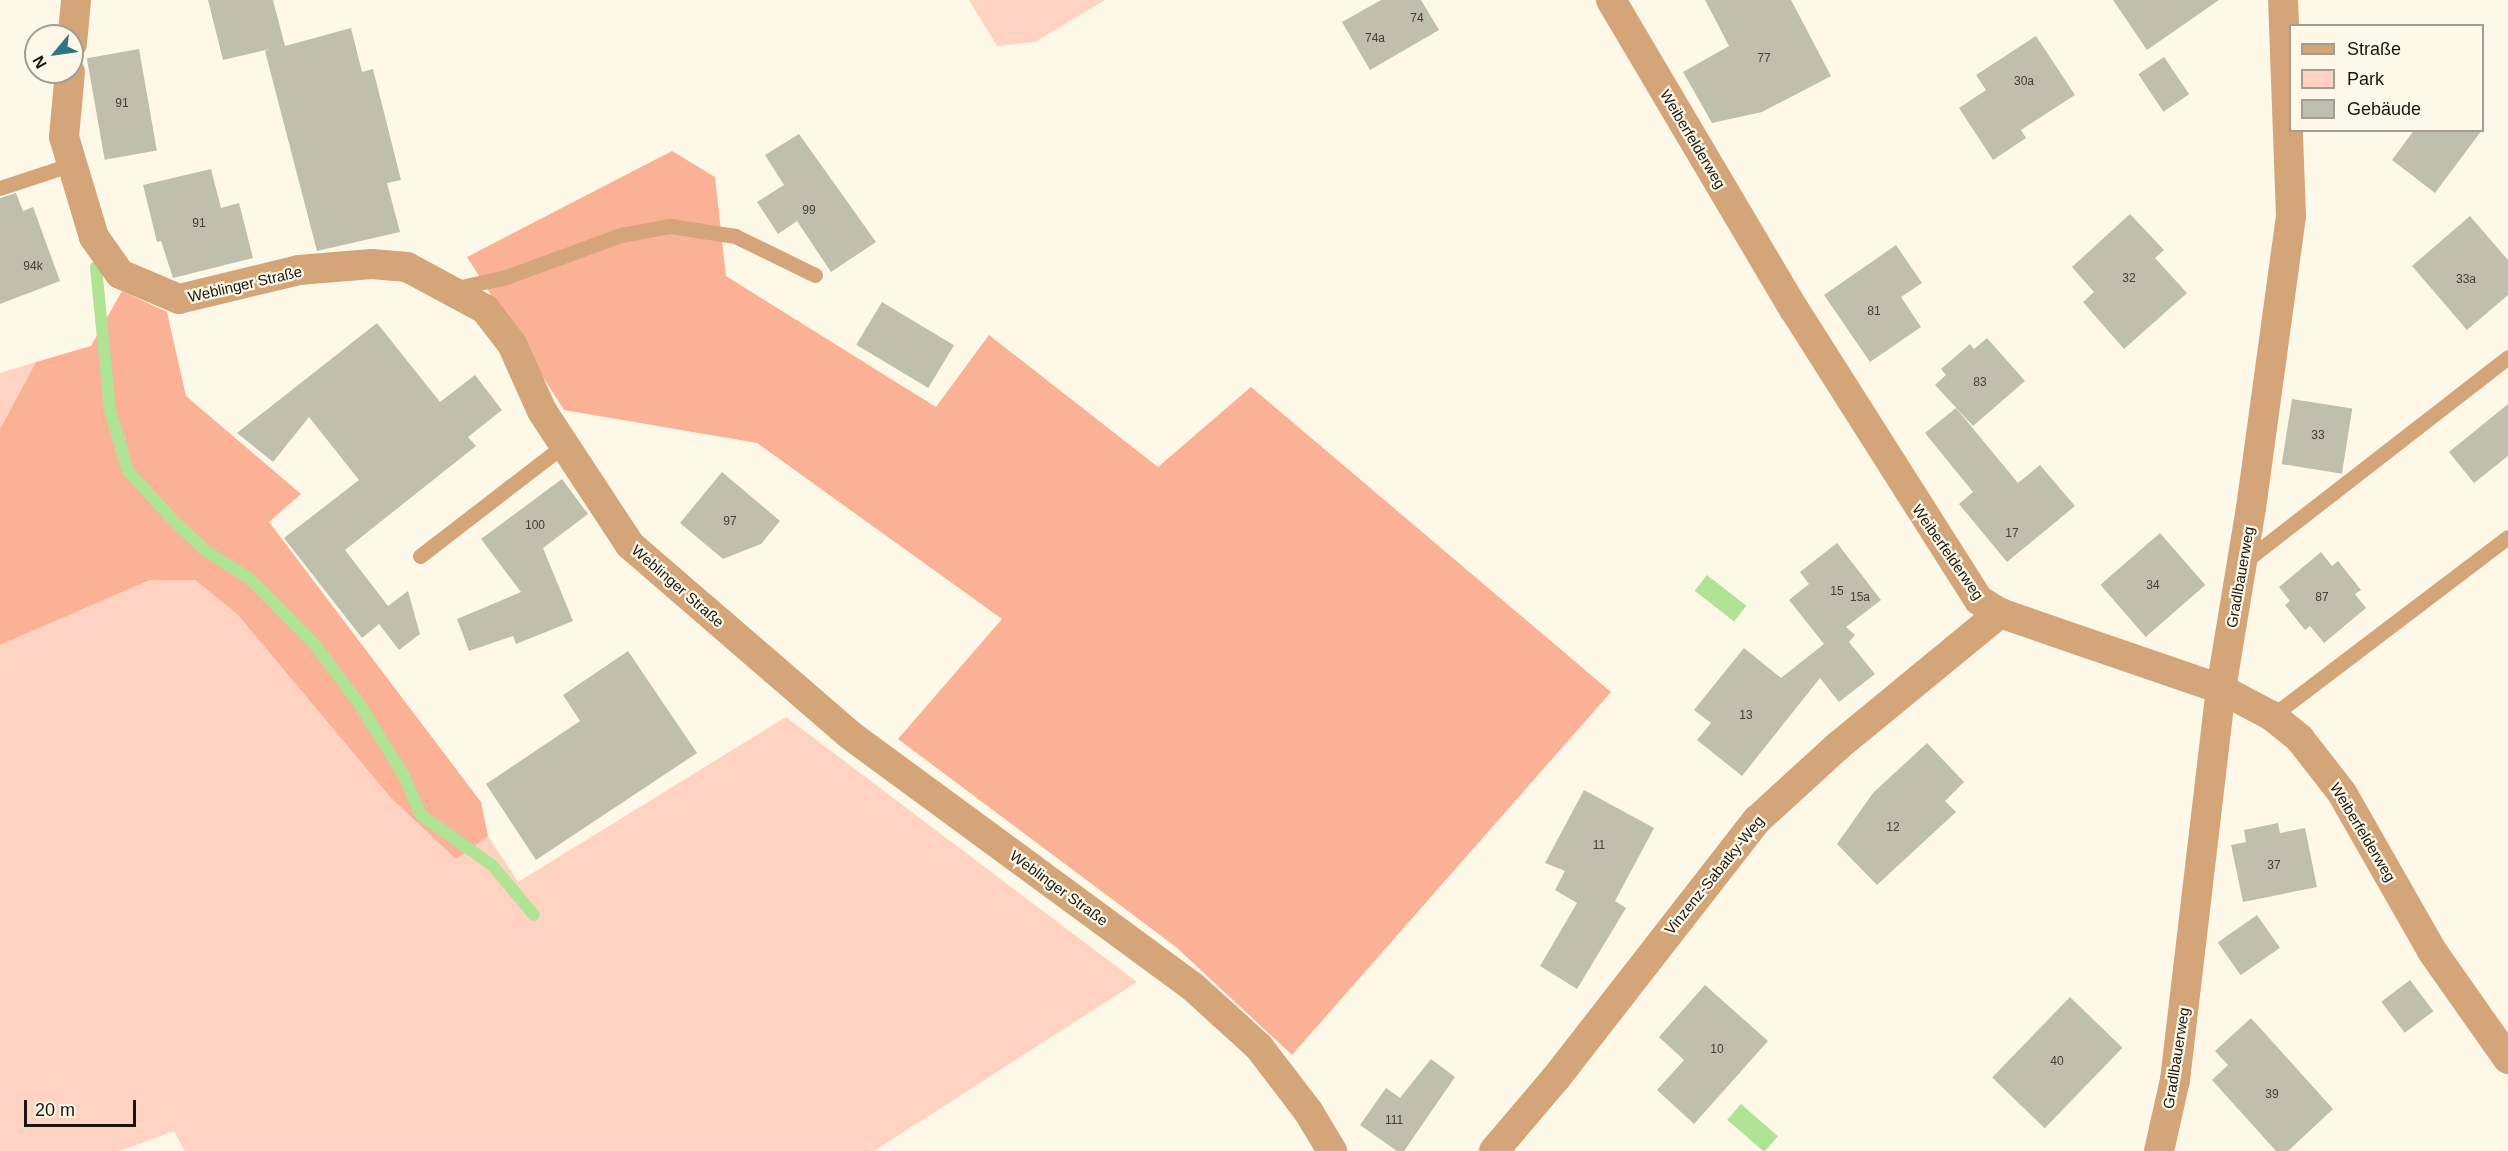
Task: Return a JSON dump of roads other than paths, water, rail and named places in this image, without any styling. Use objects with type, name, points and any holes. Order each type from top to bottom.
[{"type":"street","points":[[74,24],[76,0]]},
{"type":"street","name":"Weiberfelderweg","points":[[1611,0],[1893,470],[1979,600],[2000,613],[2221,689],[2272,717],[2300,739],[2342,793],[2432,951],[2508,1059]]},
{"type":"street","name":"Gradlbauerweg","points":[[2159,1151],[2176,1069],[2221,689],[2242,564],[2290,216],[2283,0]]},
{"type":"street","name":"Weblinger Straße","points":[[69,84],[64,137],[93,237],[120,274],[179,300],[299,270],[372,264],[407,267],[485,309],[512,344],[542,411],[630,545],[850,735],[1192,986],[1259,1047],[1308,1111],[1332,1151]]},
{"type":"street","name":"Vinzenz-Sabatky-Weg","points":[[1494,1151],[1556,1078],[1756,820],[1838,746],[2000,613]]},
{"type":"lane","points":[[0,188],[72,164]]},
{"type":"lane","points":[[449,290],[506,277],[621,235],[670,226],[735,236],[815,275]]},
{"type":"lane","points":[[2242,564],[2508,357]]},
{"type":"lane","points":[[420,556],[564,445]]},
{"type":"lane","points":[[2272,717],[2508,537]]},
{"type":"waterway","points":[[96,267],[110,410],[128,471],[174,521],[206,551],[249,578],[315,645],[360,705],[404,776],[421,815],[492,865],[534,915]]}]
